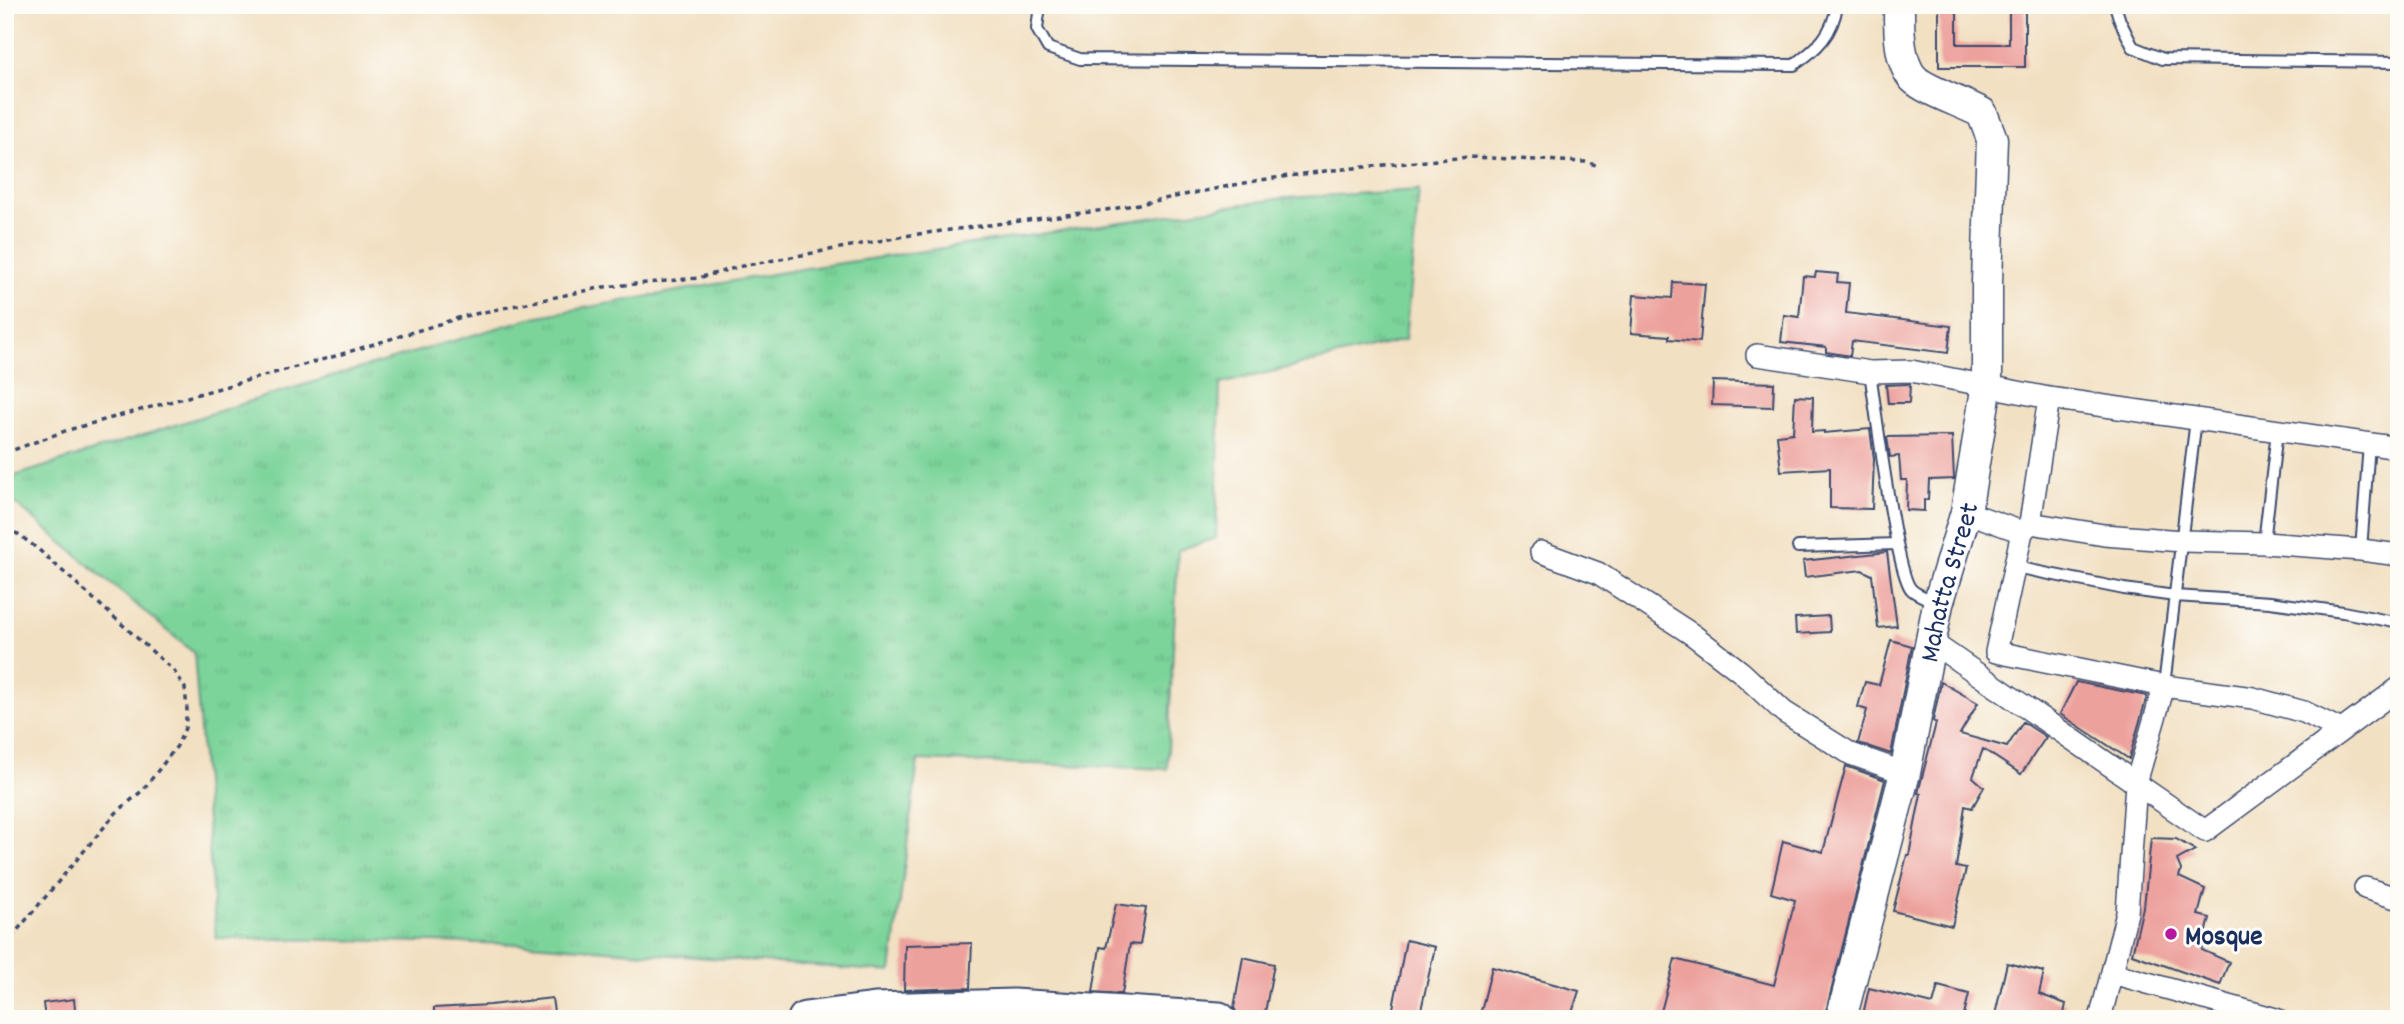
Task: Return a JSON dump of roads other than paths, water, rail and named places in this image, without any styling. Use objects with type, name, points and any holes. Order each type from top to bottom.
[{"type":"main road","name":"Mahatta Street","points":[[1841,1019],[1905,773],[1938,604],[1966,512],[1987,384],[1992,139],[1982,113],[1915,79],[1907,67],[1903,53],[1899,5]]},
{"type":"main road","points":[[805,1019],[1013,1006],[1219,1019]]},
{"type":"street","points":[[1757,355],[1870,372],[1912,371],[2049,398],[2399,448]]},
{"type":"street","points":[[2049,398],[2026,528],[1996,652],[2164,686],[2253,698],[2304,712],[2341,730]]},
{"type":"street","points":[[1966,512],[2026,528],[2182,541],[2264,543],[2361,550],[2399,555]]},
{"type":"street","points":[[1541,552],[1598,573],[1693,635],[1741,672],[1784,712],[1851,754],[1905,773]]},
{"type":"street","points":[[1930,641],[2205,831],[2399,688]]},
{"type":"street","points":[[2100,1019],[2127,913],[2136,783],[2164,686]]},
{"type":"street","points":[[2365,888],[2399,899]]},
{"type":"street","points":[[2112,974],[2215,1010],[2276,1019]]},
{"type":"lane","points":[[1040,5],[1037,29],[1048,48],[1080,59],[1794,65],[1815,51],[1834,21],[1837,5]]},
{"type":"lane","points":[[2115,5],[2119,21],[2133,47],[2163,59],[2399,62]]},
{"type":"lane","points":[[1870,372],[1897,544],[1905,577],[1911,590],[1938,604]]},
{"type":"lane","points":[[2164,686],[2196,419]]},
{"type":"lane","points":[[2264,543],[2277,431]]},
{"type":"lane","points":[[2361,550],[2369,444]]},
{"type":"lane","points":[[1798,547],[1897,544]]},
{"type":"lane","points":[[2015,567],[2124,590],[2270,602],[2399,623]]},
{"type":"place","name":"Mosque","points":[[2171,934]]}]
